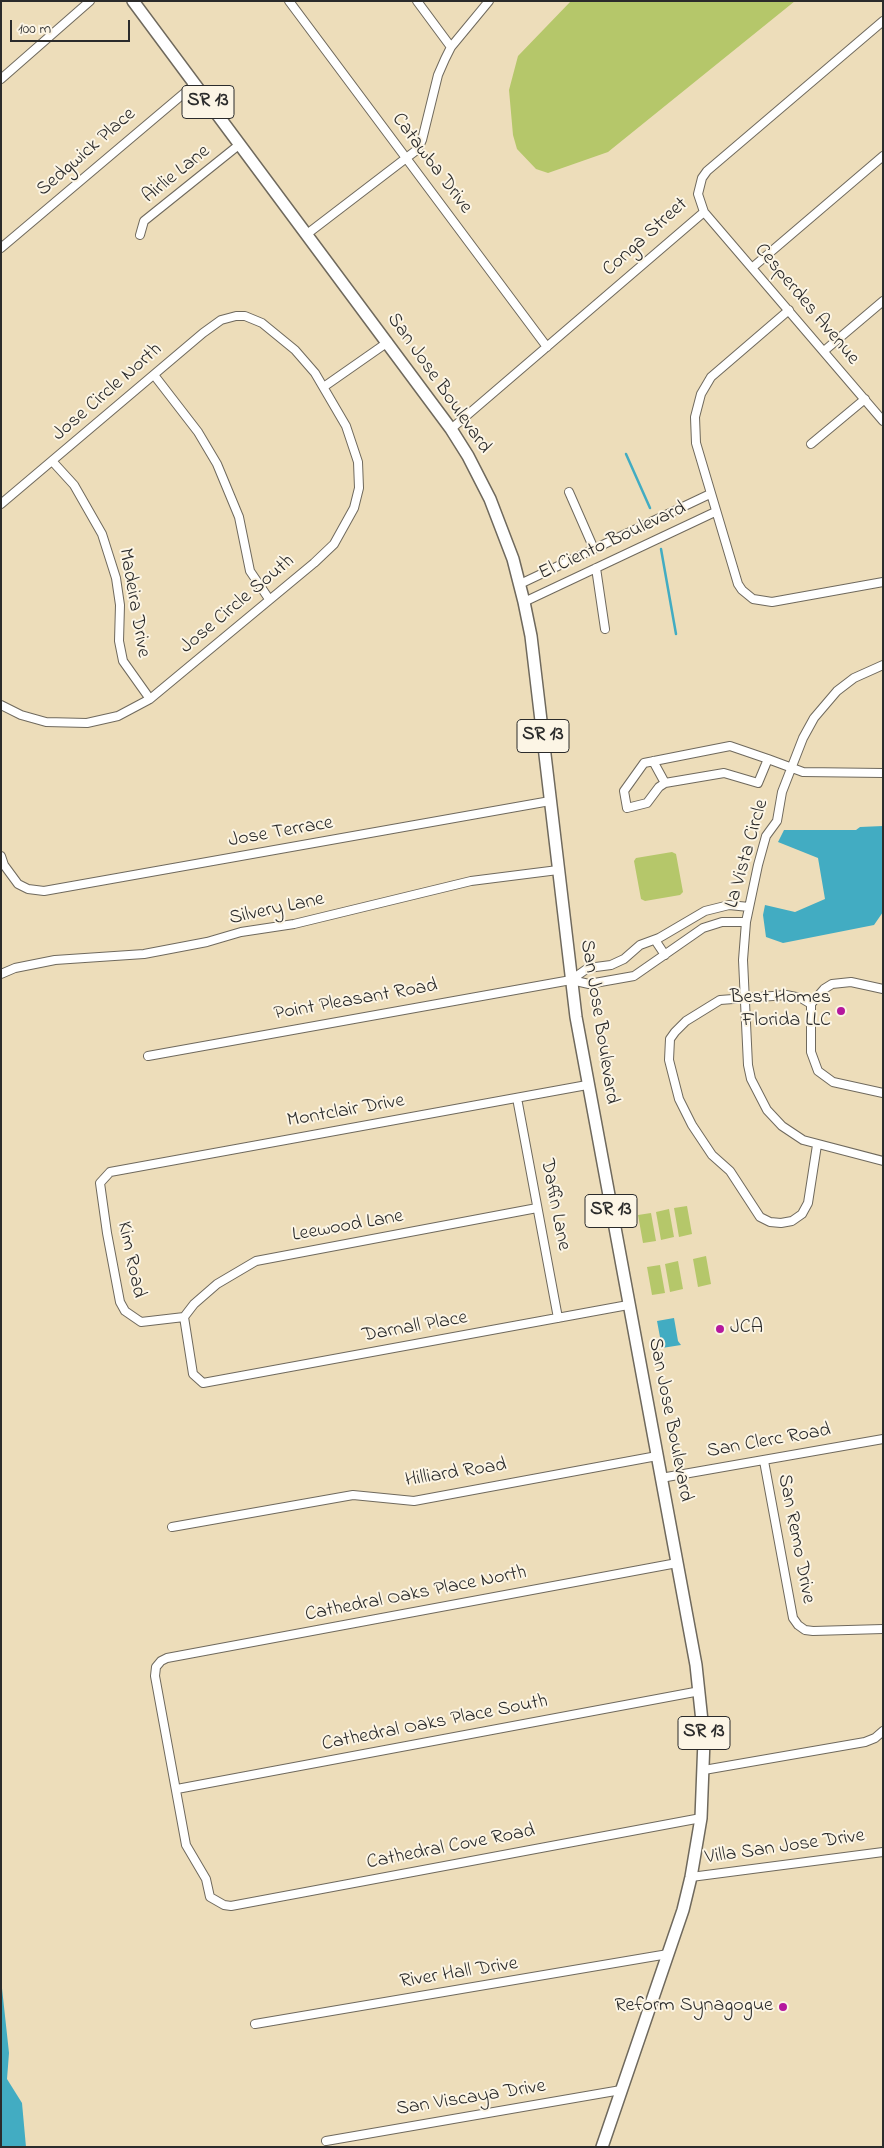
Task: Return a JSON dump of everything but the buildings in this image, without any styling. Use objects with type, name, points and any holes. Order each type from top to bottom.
[{"type":"main road","name":"San Jose Boulevard","points":[[133,1],[451,429],[468,456],[490,499],[520,584],[524,602],[531,636],[571,980],[587,1085],[700,1691],[704,1740],[701,1818],[691,1877],[668,1954],[602,2147]]},
{"type":"street","points":[[1,79],[90,1]]},
{"type":"street","name":"Catawba Drive","points":[[289,1],[547,347]]},
{"type":"street","points":[[417,1],[451,47]]},
{"type":"street","points":[[307,234],[418,149],[422,140],[438,74],[451,47],[489,1]]},
{"type":"street","name":"Conga Street","points":[[451,429],[704,212],[698,194],[702,178],[707,171],[883,21]]},
{"type":"street","name":"Sedgwick Place","points":[[1,248],[195,84]]},
{"type":"street","name":"Airlie Lane","points":[[140,235],[144,221],[240,144]]},
{"type":"street","points":[[753,268],[883,156]]},
{"type":"street","name":"Cesperdes Avenue","points":[[704,212],[883,420]]},
{"type":"street","points":[[824,351],[883,301]]},
{"type":"street","points":[[789,310],[711,377],[701,394],[694,418],[694,433],[710,494],[738,584],[747,595],[762,602],[772,602],[883,582]]},
{"type":"street","name":"Jose Circle North","points":[[1,504],[221,320],[240,316]]},
{"type":"street","name":"Jose Circle South","points":[[1,705],[21,715],[46,722],[87,723],[118,716],[150,698],[334,544],[354,508],[359,476],[357,455],[346,426],[325,386],[304,360],[285,341],[262,323],[240,316]]},
{"type":"street","points":[[325,386],[388,342]]},
{"type":"street","points":[[154,375],[198,432],[217,464],[239,517],[250,571],[269,599]]},
{"type":"street","points":[[811,444],[865,400]]},
{"type":"street","name":"Madeira Drive","points":[[53,462],[74,486],[102,534],[116,578],[120,604],[119,641],[123,661],[150,698]]},
{"type":"street","points":[[569,492],[594,548]]},
{"type":"street","name":"El Ciento Boulevard","points":[[520,584],[710,494]]},
{"type":"street","name":"El Ciento Boulevard","points":[[524,602],[715,512]]},
{"type":"street","points":[[596,568],[605,629]]},
{"type":"street","name":"La Vista Circle","points":[[882,668],[854,678],[823,706],[808,728],[782,792],[777,821],[766,836],[746,922],[743,960],[748,1065],[759,1098],[782,1126],[802,1140],[883,1162]]},
{"type":"street","points":[[768,759],[758,783],[724,773],[665,783],[659,787],[647,803],[627,808],[624,791],[644,764],[730,746],[768,759],[792,768],[811,774],[883,773]]},
{"type":"street","points":[[653,762],[665,783]]},
{"type":"street","name":"Jose Terrace","points":[[1,856],[4,865],[18,884],[28,889],[44,891],[550,801]]},
{"type":"street","name":"Silvery Lane","points":[[1,974],[15,968],[55,960],[144,954],[207,942],[241,932],[294,924],[471,881],[558,870]]},
{"type":"street","name":"Point Pleasant Road","points":[[571,980],[588,968],[610,964],[624,958],[640,945],[655,940],[705,911],[719,906],[749,907]]},
{"type":"street","points":[[690,921],[697,931]]},
{"type":"street","name":"Point Pleasant Road","points":[[148,1056],[571,980],[589,984],[634,976],[665,956],[697,931],[722,922],[746,922]]},
{"type":"street","points":[[655,940],[665,956]]},
{"type":"street","points":[[882,987],[850,982],[832,984],[824,989],[811,1004],[811,1052],[818,1071],[833,1082],[883,1093]]},
{"type":"street","points":[[811,1004],[791,996],[744,997],[720,1000],[681,1025],[670,1039],[668,1060],[672,1079],[686,1115],[712,1154],[730,1171],[752,1208],[760,1217],[770,1222],[781,1223],[792,1221],[802,1214],[808,1203],[817,1145]]},
{"type":"street","name":"Montclair Drive","points":[[110,1172],[587,1085]]},
{"type":"street","name":"Daffin Lane","points":[[516,1098],[558,1318]]},
{"type":"street","name":"Kim Road","points":[[110,1172],[104,1176],[100,1184],[120,1302],[125,1311],[141,1322],[184,1317]]},
{"type":"street","name":"Leewood Lane","points":[[184,1317],[194,1304],[217,1284],[256,1261],[537,1208]]},
{"type":"street","name":"Darnall Place","points":[[184,1317],[192,1374],[203,1382],[208,1382],[628,1305]]},
{"type":"street","name":"San Clerc Road","points":[[661,1478],[883,1439]]},
{"type":"street","name":"Hilliard Road","points":[[172,1527],[353,1495],[414,1501],[657,1456]]},
{"type":"street","name":"San Remo Drive","points":[[764,1461],[793,1618],[805,1630],[813,1631],[883,1629]]},
{"type":"street","name":"Cathedral Oaks Place North","points":[[176,1788],[155,1676],[156,1667],[161,1661],[677,1563]]},
{"type":"street","name":"Cathedral Oaks Place South","points":[[176,1788],[700,1691]]},
{"type":"street","points":[[704,1770],[865,1742],[875,1738],[883,1731]]},
{"type":"street","name":"Cathedral Cove Road","points":[[176,1788],[186,1845],[206,1879],[210,1897],[216,1903],[231,1906],[701,1818]]},
{"type":"street","name":"Villa San Jose Drive","points":[[691,1877],[883,1852]]},
{"type":"street","name":"River Hall Drive","points":[[255,2024],[668,1954]]},
{"type":"street","name":"San Viscaya Drive","points":[[326,2141],[621,2090]]},
{"type":"green space","points":[[571,1],[795,1],[608,152],[548,173],[536,169],[517,149],[513,135],[509,90],[518,56]]},
{"type":"green space","points":[[672,852],[676,854],[683,892],[680,895],[645,901],[641,899],[634,861],[636,858]]},
{"type":"green space","points":[[687,1206],[692,1234],[679,1237],[674,1208]]},
{"type":"green space","points":[[669,1209],[674,1237],[661,1240],[656,1212]]},
{"type":"green space","points":[[651,1213],[656,1241],[643,1243],[638,1215]]},
{"type":"green space","points":[[706,1256],[711,1284],[698,1287],[693,1259]]},
{"type":"green space","points":[[678,1261],[683,1289],[670,1292],[665,1264]]},
{"type":"green space","points":[[660,1265],[665,1293],[652,1295],[647,1267]]},
{"type":"water","points":[[883,826],[883,912],[874,925],[783,943],[766,937],[763,915],[765,905],[795,912],[825,899],[818,858],[778,842],[784,830],[856,830],[860,827]]},
{"type":"water","points":[[674,1318],[678,1341],[681,1345],[662,1348],[657,1321]]},
{"type":"water","points":[[1,1979],[9,2053],[7,2079],[22,2103],[26,2147],[1,2147]]},
{"type":"waterway","points":[[626,454],[650,508]]},
{"type":"waterway","points":[[661,549],[676,634]]},
{"type":"place","name":"Best Homes Florida LLC","points":[[841,1011]]},
{"type":"place","name":"JCA","points":[[720,1329]]},
{"type":"place","name":"Reform Synagogue","points":[[783,2007]]}]
